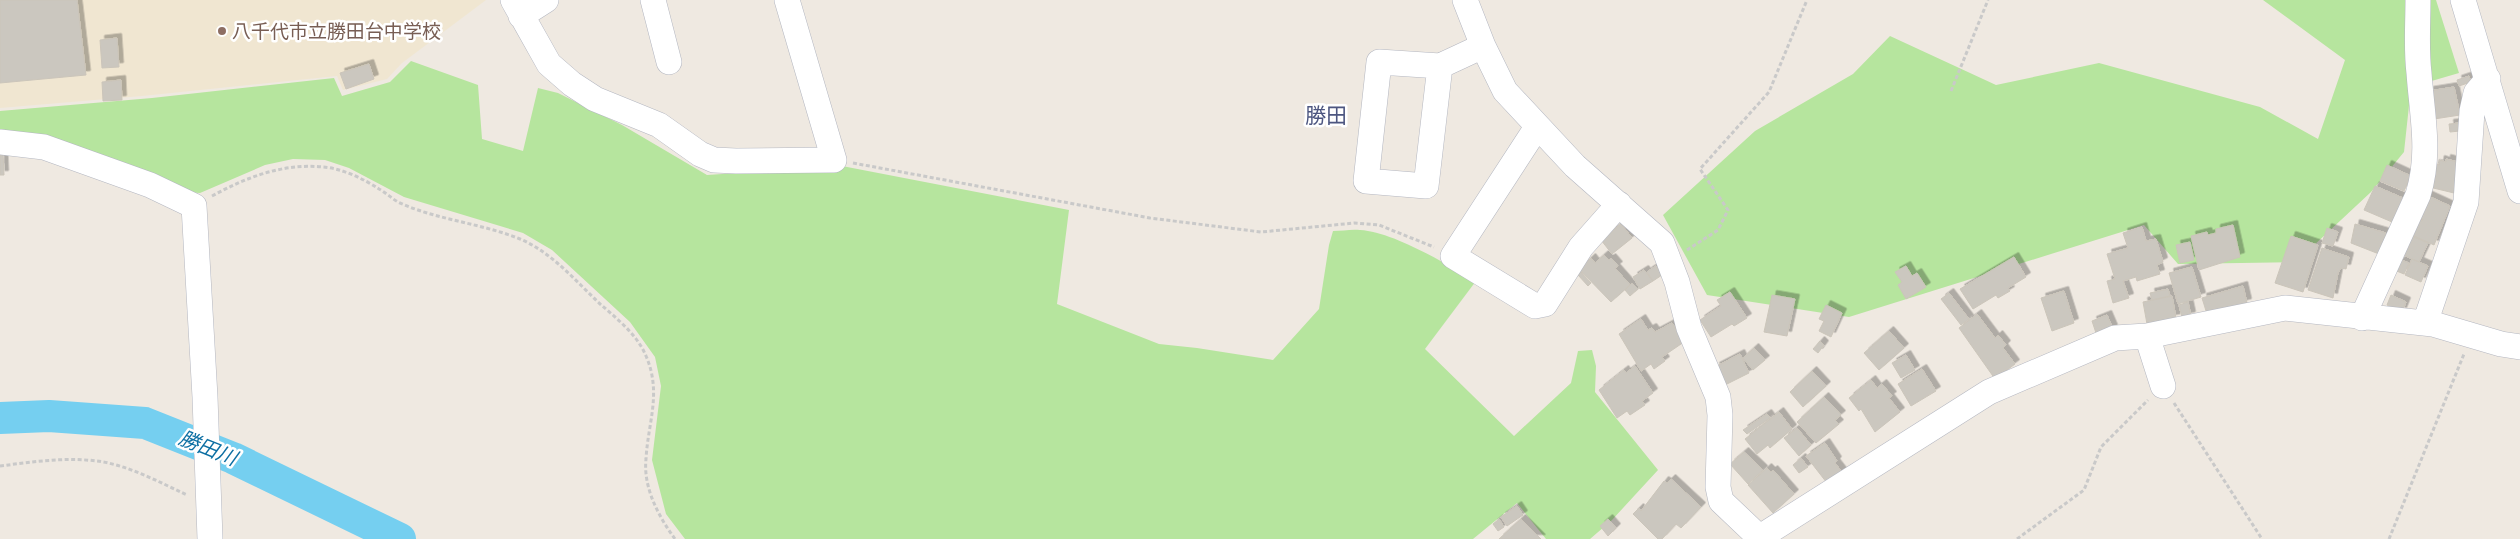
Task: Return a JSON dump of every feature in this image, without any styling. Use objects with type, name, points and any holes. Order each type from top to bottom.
[{"type":"street","points":[[546,0],[517,8],[548,64],[595,99],[659,125],[700,154],[714,160],[834,160],[788,0]]},
{"type":"street","points":[[653,0],[669,62]]},
{"type":"street","points":[[1465,0],[1483,46],[1505,91],[1575,166],[1662,243],[1669,260],[1689,328],[1718,397],[1720,415],[1718,487],[1722,501],[1758,539],[1990,392],[2116,338],[2147,336],[2285,308],[2362,318],[2425,323],[2501,344],[2520,346]]},
{"type":"street","points":[[2362,318],[2418,195],[2424,176],[2427,152],[2418,71],[2418,0]]},
{"type":"street","points":[[2463,0],[2520,191]]},
{"type":"street","points":[[1440,66],[1426,186],[1366,181],[1379,62],[1440,66],[1483,46]]},
{"type":"street","points":[[2425,323],[2466,202],[2472,111],[2476,93],[2488,79]]},
{"type":"street","points":[[1537,127],[1453,256],[1535,306],[1545,304],[1581,247],[1619,204]]},
{"type":"street","points":[[0,142],[44,147],[150,185],[194,206],[205,397],[210,539]]},
{"type":"street","points":[[2147,336],[2162,386]]},
{"type":"path","points":[[1669,260],[1718,230],[1728,210],[1700,169],[1769,92],[1807,0]]},
{"type":"path","points":[[1951,92],[1988,0]]},
{"type":"path","points":[[834,160],[1178,222],[1261,232],[1354,223],[1379,225],[1415,238],[1453,256]]},
{"type":"path","points":[[194,206],[266,171],[295,166],[325,167],[346,173],[378,188],[397,201],[521,239],[548,255],[624,325],[639,342],[646,356],[655,380],[645,461],[651,494],[661,520],[675,539]]},
{"type":"path","points":[[2389,539],[2472,336]]},
{"type":"path","points":[[2017,539],[2084,490],[2101,447],[2162,386],[2262,539]]},
{"type":"path","points":[[0,466],[58,460],[98,461],[125,468],[192,497],[207,495]]},
{"type":"shaded area","name":"八千代市立勝田台中学校","points":[[0,0],[486,0],[402,63],[387,79],[343,90],[337,76],[0,108]]},
{"type":"green space","points":[[2263,0],[2436,0],[2459,73],[2411,87],[2404,152],[2371,192],[2296,262],[2178,264],[2144,225],[1849,317],[1707,295],[1663,215],[1755,131],[1853,74],[1890,36],[1996,85],[2099,63],[2260,107],[2318,139],[2345,60]]},
{"type":"green space","points":[[411,61],[478,85],[482,139],[523,151],[538,88],[558,93],[622,125],[707,175],[842,166],[1069,210],[1057,304],[1159,344],[1273,360],[1319,309],[1333,231],[1360,230],[1388,236],[1420,250],[1476,281],[1425,349],[1514,436],[1571,383],[1578,351],[1592,350],[1596,366],[1595,392],[1658,470],[1612,520],[1590,539],[1546,539],[1517,503],[1473,539],[685,539],[666,514],[652,460],[661,386],[655,357],[630,322],[552,250],[523,233],[404,197],[349,168],[325,160],[293,159],[265,165],[200,193],[185,192],[0,133],[0,111],[152,98],[334,78],[342,96],[390,82]]},
{"type":"building","points":[[0,0],[77,0],[86,75],[0,83]]},
{"type":"building","points":[[117,38],[119,67],[102,68],[100,40]]},
{"type":"building","points":[[369,64],[374,79],[346,89],[340,73]]},
{"type":"building","points":[[2469,76],[2471,82],[2459,86],[2457,80]]},
{"type":"building","points":[[121,80],[122,100],[103,101],[102,82]]},
{"type":"building","points":[[2454,87],[2460,115],[2434,119],[2429,91]]},
{"type":"building","points":[[2460,123],[2460,131],[2450,132],[2449,124]]},
{"type":"building","points":[[0,151],[3,151],[4,175],[0,175]]},
{"type":"building","points":[[2446,159],[2462,163],[2454,193],[2429,187],[2435,164],[2439,165],[2440,160],[2446,162]]},
{"type":"building","points":[[2387,165],[2411,176],[2404,191],[2380,181]]},
{"type":"building","points":[[2375,186],[2403,198],[2392,222],[2364,210]]},
{"type":"building","points":[[2426,195],[2450,206],[2434,245],[2412,235],[2419,220],[2422,221],[2423,219],[2416,215]]},
{"type":"building","points":[[1621,224],[1632,238],[1612,254],[1601,240]]},
{"type":"building","points":[[2355,224],[2386,233],[2379,254],[2351,243]]},
{"type":"building","points":[[2233,225],[2240,257],[2199,270],[2191,236],[2207,232],[2208,235],[2216,233],[2216,229]]},
{"type":"building","points":[[2142,227],[2146,241],[2156,239],[2163,262],[2157,265],[2160,274],[2137,281],[2136,277],[2123,281],[2129,298],[2113,303],[2107,281],[2115,279],[2107,254],[2128,248],[2123,233]]},
{"type":"building","points":[[2327,228],[2338,232],[2333,246],[2322,243]]},
{"type":"building","points":[[2409,235],[2428,243],[2419,262],[2401,254]]},
{"type":"building","points":[[2291,236],[2318,245],[2303,292],[2275,283]]},
{"type":"building","points":[[2190,242],[2194,260],[2180,263],[2176,245]]},
{"type":"building","points":[[2322,248],[2349,257],[2346,269],[2341,268],[2338,273],[2333,298],[2308,290]]},
{"type":"building","points":[[1604,255],[1609,260],[1611,258],[1618,266],[1615,268],[1630,285],[1611,302],[1579,269],[1591,258],[1595,263]]},
{"type":"building","points":[[2014,257],[2026,277],[2008,288],[2010,291],[1998,298],[1996,295],[1973,309],[1960,289]]},
{"type":"building","points":[[2412,259],[2428,266],[2421,282],[2405,275]]},
{"type":"building","points":[[2401,260],[2409,263],[2404,274],[2394,270]]},
{"type":"building","points":[[1656,266],[1662,275],[1653,281],[1647,272]]},
{"type":"building","points":[[1906,266],[1912,276],[1917,273],[1926,287],[1906,299],[1898,285],[1902,282],[1895,272]]},
{"type":"building","points":[[2192,267],[2201,297],[2178,304],[2169,273]]},
{"type":"building","points":[[1644,270],[1653,281],[1640,289],[1633,277]]},
{"type":"building","points":[[1581,272],[1591,283],[1588,286],[1578,275]]},
{"type":"building","points":[[1632,283],[1638,289],[1630,296],[1625,290]]},
{"type":"building","points":[[2243,286],[2247,303],[2207,314],[2202,298]]},
{"type":"building","points":[[2168,289],[2170,296],[2152,300],[2150,293]]},
{"type":"building","points":[[2064,291],[2074,323],[2052,331],[2041,298]]},
{"type":"building","points":[[1730,292],[1747,318],[1734,326],[1732,324],[1711,337],[1700,320],[1721,306],[1717,300]]},
{"type":"building","points":[[1949,293],[1969,319],[1961,325],[1941,299]]},
{"type":"building","points":[[1772,295],[1795,299],[1787,336],[1764,332]]},
{"type":"building","points":[[2391,295],[2406,302],[2402,312],[2387,305]]},
{"type":"building","points":[[2172,296],[2176,318],[2147,324],[2143,302]]},
{"type":"building","points":[[2188,302],[2191,316],[2182,318],[2179,305]]},
{"type":"building","points":[[1826,305],[1842,313],[1831,337],[1819,331],[1824,321],[1819,319]]},
{"type":"building","points":[[1977,314],[1995,338],[1998,335],[2006,345],[2003,348],[2015,364],[1995,379],[1959,328]]},
{"type":"building","points":[[2107,315],[2113,329],[2097,336],[2092,321]]},
{"type":"building","points":[[1641,319],[1648,330],[1652,328],[1655,332],[1672,323],[1684,342],[1662,357],[1665,361],[1654,369],[1651,364],[1641,371],[1619,334]]},
{"type":"building","points":[[1889,331],[1904,348],[1879,370],[1864,353]]},
{"type":"building","points":[[1820,341],[1824,345],[1818,353],[1813,349]]},
{"type":"building","points":[[1754,348],[1765,360],[1753,370],[1743,358]]},
{"type":"building","points":[[1740,354],[1749,373],[1725,385],[1715,367]]},
{"type":"building","points":[[1906,355],[1915,370],[1901,378],[1892,363]]},
{"type":"building","points":[[1635,366],[1653,393],[1642,401],[1645,405],[1630,415],[1627,411],[1617,418],[1599,390],[1624,370],[1626,373]]},
{"type":"building","points":[[1922,369],[1936,391],[1911,406],[1898,384]]},
{"type":"building","points":[[1812,371],[1826,386],[1803,407],[1790,392]]},
{"type":"building","points":[[1871,380],[1877,388],[1882,384],[1892,396],[1889,398],[1900,412],[1875,432],[1861,409],[1859,411],[1849,398]]},
{"type":"building","points":[[1824,397],[1841,415],[1835,420],[1839,424],[1816,443],[1797,422]]},
{"type":"building","points":[[1779,412],[1792,429],[1770,448],[1768,445],[1757,454],[1745,439]]},
{"type":"building","points":[[1767,414],[1770,418],[1747,434],[1743,430]]},
{"type":"building","points":[[1797,428],[1811,445],[1799,456],[1784,438]]},
{"type":"building","points":[[1825,443],[1842,472],[1827,483],[1806,456]]},
{"type":"building","points":[[1744,452],[1763,470],[1748,484],[1730,464]]},
{"type":"building","points":[[1801,458],[1808,467],[1799,473],[1793,465]]},
{"type":"building","points":[[1767,468],[1771,472],[1773,470],[1794,494],[1773,513],[1748,485]]},
{"type":"building","points":[[1671,479],[1701,507],[1681,528],[1676,524],[1662,539],[1658,539],[1633,514],[1639,508],[1641,511],[1664,481],[1667,483]]},
{"type":"building","points":[[1517,506],[1523,515],[1507,526],[1501,517]]},
{"type":"building","points":[[1499,519],[1504,527],[1498,531],[1493,524]]},
{"type":"building","points":[[1521,519],[1541,539],[1499,539]]},
{"type":"building","points":[[1608,519],[1616,528],[1608,536],[1600,526]]},
{"type":"waterway","name":"勝田川","points":[[0,418],[49,416],[145,423],[233,458],[400,539]]},
{"type":"place","name":"八千代市立勝田台中学校","points":[[222,31]]},
{"type":"district","name":"勝田","points":[[1326,115]]}]
